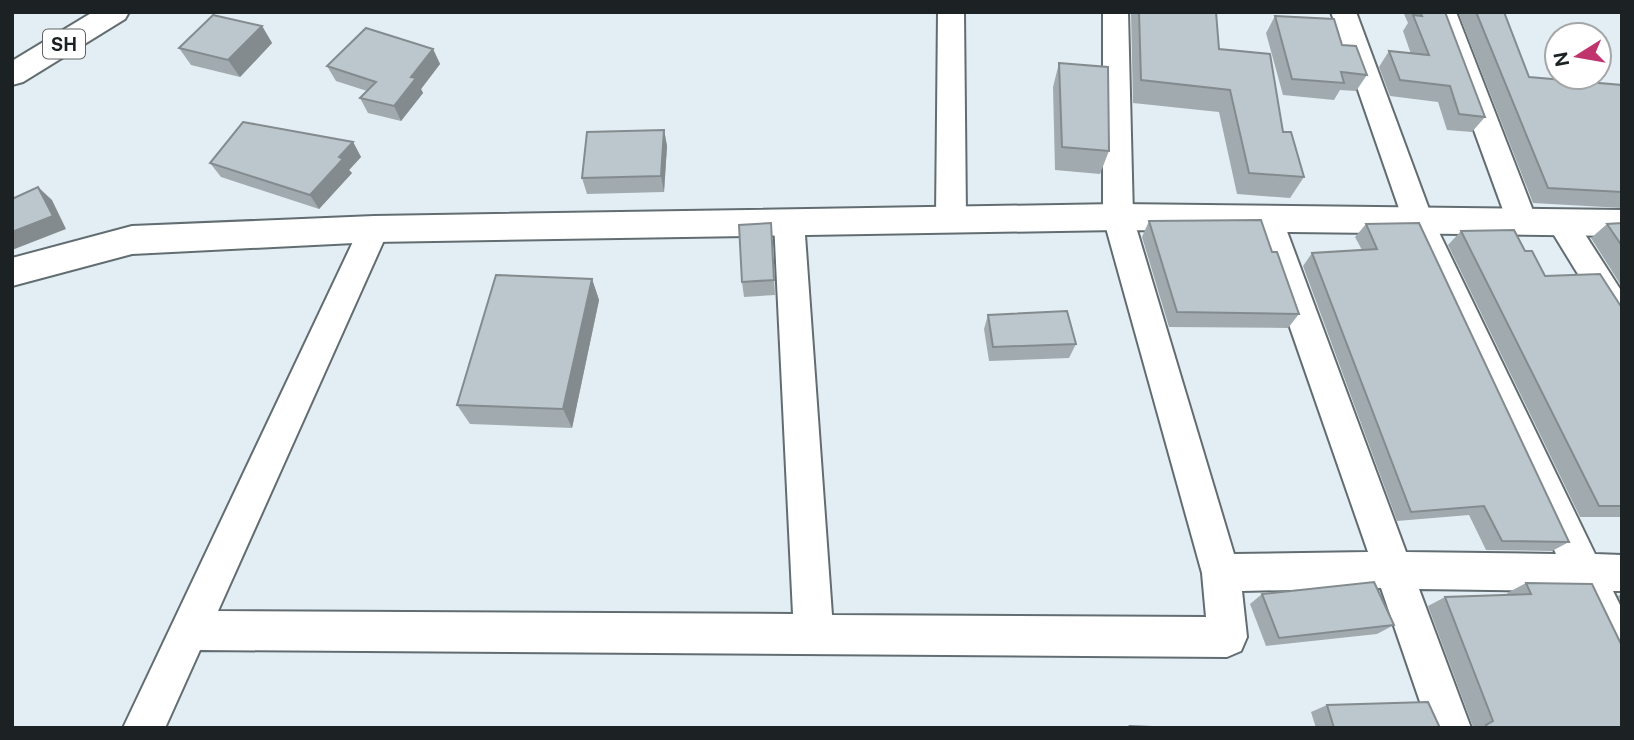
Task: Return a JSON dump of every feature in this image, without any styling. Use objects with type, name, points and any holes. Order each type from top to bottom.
[{"type":"street","name":"SH","points":[[12,53],[85,12]]},
{"type":"street","name":"SH","points":[[12,75],[115,12]]},
{"type":"street","points":[[951,12],[951,218]]},
{"type":"street","points":[[189,630],[1227,637],[1221,573],[1118,217],[1115,12]]},
{"type":"street","points":[[1343,12],[1418,220],[1622,652]]},
{"type":"street","points":[[1443,12],[1521,221]]},
{"type":"street","points":[[12,272],[132,240],[374,229],[1118,217],[1622,223]]},
{"type":"street","points":[[1267,218],[1450,728]]},
{"type":"street","points":[[789,221],[814,636]]},
{"type":"street","points":[[1562,222],[1622,319]]},
{"type":"street","points":[[144,728],[374,229]]},
{"type":"street","points":[[1221,573],[1393,570],[1622,573]]},
{"type":"building","points":[[1139,12],[1216,12],[1219,49],[1270,54],[1283,132],[1291,132],[1304,177],[1249,173],[1230,90],[1141,80]]},
{"type":"building","points":[[1420,12],[1445,12],[1485,117],[1459,114],[1450,86],[1400,80],[1389,51],[1429,55],[1413,15],[1422,16]]},
{"type":"building","points":[[1476,12],[1504,12],[1529,77],[1543,78],[1543,91],[1613,91],[1613,84],[1622,85],[1622,192],[1548,188]]},
{"type":"building","points":[[213,15],[262,26],[228,60],[179,48]]},
{"type":"building","points":[[1275,16],[1334,19],[1342,45],[1356,46],[1367,75],[1341,72],[1344,83],[1292,79]]},
{"type":"building","points":[[366,28],[433,49],[411,77],[416,78],[394,106],[360,98],[376,82],[327,66]]},
{"type":"building","points":[[1059,63],[1108,67],[1109,151],[1062,147]]},
{"type":"building","points":[[243,122],[353,142],[339,157],[343,159],[310,195],[210,163]]},
{"type":"building","points":[[664,130],[661,176],[582,178],[587,132]]},
{"type":"building","points":[[38,187],[53,216],[12,232],[12,199]]},
{"type":"building","points":[[1261,220],[1272,252],[1277,252],[1299,314],[1177,312],[1149,221]]},
{"type":"building","points":[[771,223],[774,280],[742,282],[739,225]]},
{"type":"building","points":[[1419,223],[1569,542],[1502,541],[1484,506],[1411,512],[1312,253],[1377,249],[1366,224]]},
{"type":"building","points":[[1622,223],[1622,246],[1607,224]]},
{"type":"building","points":[[1514,230],[1525,251],[1532,251],[1545,276],[1600,274],[1622,308],[1622,506],[1599,506],[1461,231]]},
{"type":"building","points":[[496,275],[592,279],[563,409],[457,405]]},
{"type":"building","points":[[1067,311],[1076,344],[993,347],[988,315]]},
{"type":"building","points":[[1374,582],[1394,625],[1279,638],[1262,594]]},
{"type":"building","points":[[1526,583],[1592,584],[1622,646],[1622,728],[1487,728],[1486,725],[1493,721],[1445,597],[1531,594]]},
{"type":"building","points":[[1428,702],[1440,728],[1334,728],[1327,705]]},
{"type":"building","points":[[1130,726],[1175,728],[1131,728]]}]
